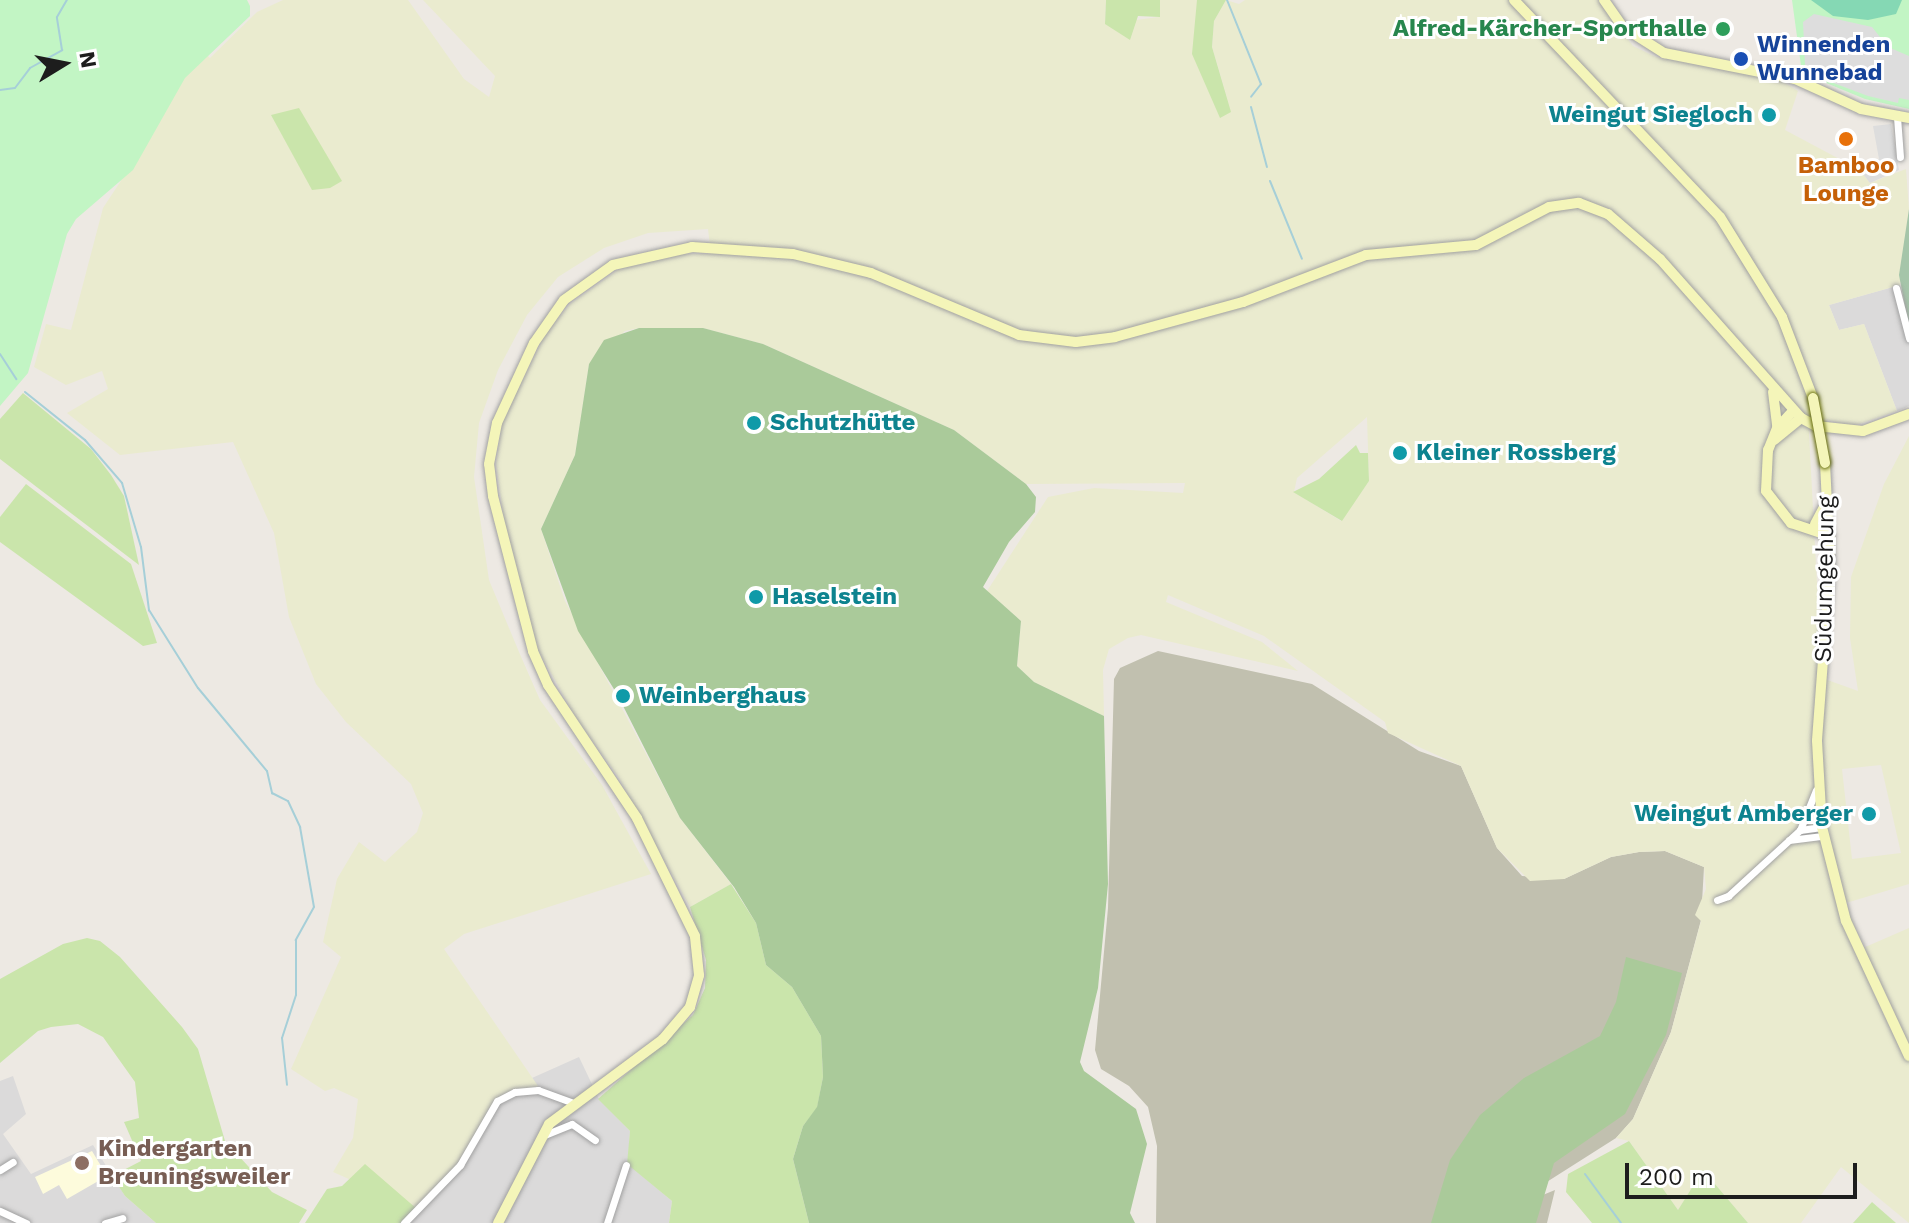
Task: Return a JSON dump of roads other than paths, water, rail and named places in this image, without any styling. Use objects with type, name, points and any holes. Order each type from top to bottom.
[{"type":"street","name":"Südumgehung","points":[[1514,0],[1563,54],[1689,180],[1747,253],[1789,331],[1813,398],[1828,497],[1830,531],[1818,784],[1822,832],[1846,921],[1909,1056]]},
{"type":"street","points":[[1604,0],[1623,27],[1664,53],[1795,79],[1861,109],[1903,118],[1900,157]]},
{"type":"street","points":[[498,1223],[540,1136],[571,1102],[681,1020],[697,990],[699,956],[637,818],[548,685],[533,651],[501,535],[489,464],[497,423],[543,327],[564,300],[596,275],[629,259],[669,249],[793,254],[871,273],[1019,335],[1076,342],[1115,337],[1243,302],[1366,255],[1476,245],[1549,207],[1579,203],[1608,214],[1671,269],[1715,315],[1772,390],[1797,414],[1832,429],[1863,431],[1909,414]]},
{"type":"street","points":[[1896,288],[1909,338]]},
{"type":"street","points":[[1772,390],[1777,428],[1764,464],[1766,491],[1782,516],[1803,528],[1830,531]]},
{"type":"street","points":[[1777,428],[1797,414]]},
{"type":"street","points":[[1774,440],[1797,414]]},
{"type":"street","points":[[1815,524],[1828,497]]},
{"type":"street","points":[[1803,528],[1815,524],[1830,531]]},
{"type":"street","points":[[1717,900],[1737,888],[1783,842],[1800,830],[1813,808],[1818,784]]},
{"type":"street","points":[[1800,830],[1822,832]]},
{"type":"street","points":[[1783,842],[1822,832]]},
{"type":"street","points":[[404,1223],[460,1165],[497,1101],[515,1092],[538,1090],[571,1102]]},
{"type":"street","points":[[540,1136],[572,1124],[595,1140]]},
{"type":"street","points":[[0,1170],[13,1162]]},
{"type":"street","points":[[607,1223],[626,1165]]},
{"type":"street","points":[[0,1211],[26,1223]]},
{"type":"street","points":[[105,1223],[122,1218]]},
{"type":"waterway","points":[[0,90],[15,88],[30,68],[62,50],[57,17],[67,0]]},
{"type":"waterway","points":[[1227,0],[1261,84],[1251,97]]},
{"type":"waterway","points":[[1251,107],[1267,167]]},
{"type":"waterway","points":[[1270,181],[1302,259]]},
{"type":"waterway","points":[[0,354],[16,379]]},
{"type":"waterway","points":[[25,392],[85,440],[122,483],[141,547],[149,610],[198,688],[267,771],[272,793],[288,801],[300,827],[314,907],[296,940],[296,995],[282,1038],[287,1085]]},
{"type":"waterway","points":[[1585,1174],[1621,1223]]},
{"type":"place","name":"Alfred-Kärcher-Sporthalle","points":[[1723,29]]},
{"type":"place","name":"Winnenden Wunnebad","points":[[1741,59]]},
{"type":"place","name":"Weingut Siegloch","points":[[1769,115]]},
{"type":"place","name":"Bamboo Lounge","points":[[1846,139]]},
{"type":"place","name":"Schutzhütte","points":[[754,423]]},
{"type":"place","name":"Kleiner Rossberg","points":[[1400,453]]},
{"type":"place","name":"Haselstein","points":[[756,597]]},
{"type":"place","name":"Weinberghaus","points":[[623,696]]},
{"type":"place","name":"Weingut Amberger","points":[[1869,814]]},
{"type":"place","name":"Kindergarten Breuningsweiler","points":[[82,1163]]}]
